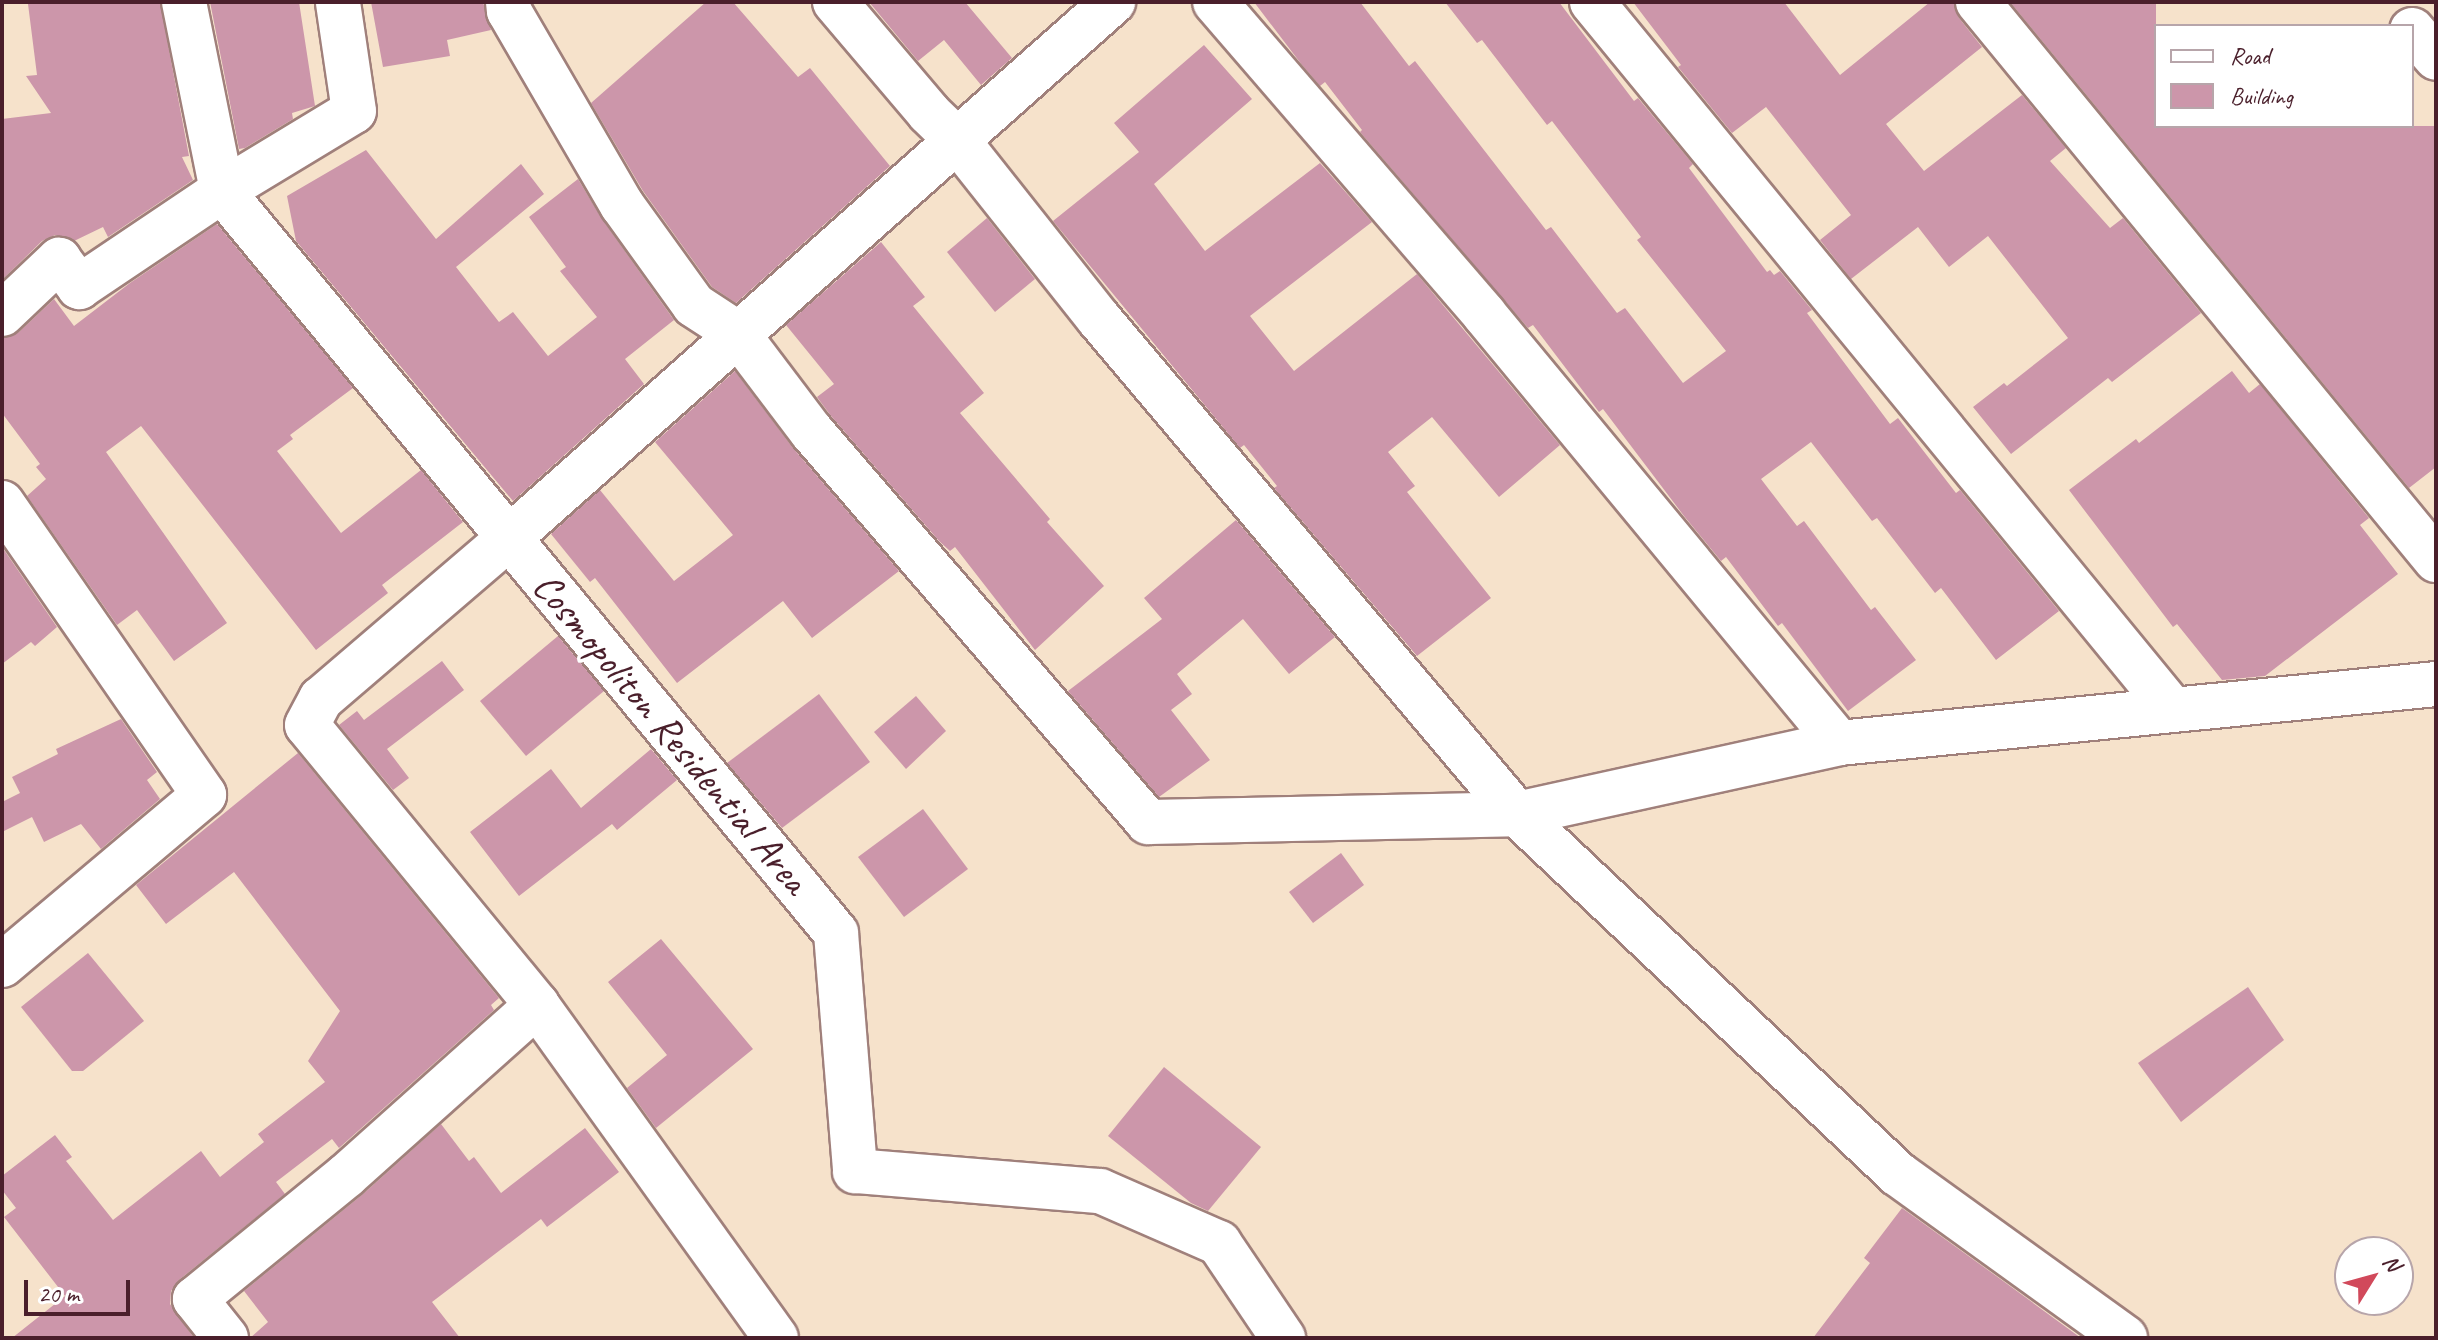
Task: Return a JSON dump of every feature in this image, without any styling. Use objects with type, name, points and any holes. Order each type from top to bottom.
[{"type":"street","points":[[184,2],[222,191]]},
{"type":"street","points":[[2,314],[59,260],[79,287],[222,191],[354,111],[338,2]]},
{"type":"street","points":[[508,2],[509,11],[622,205],[694,305],[737,333],[812,432],[1148,822],[1517,814],[1839,743],[2436,684]]},
{"type":"street","points":[[835,2],[929,113],[957,140],[1118,342],[1517,814],[1898,1174],[2125,1338]]},
{"type":"street","points":[[776,1338],[537,1005],[307,725],[321,699],[509,538],[1113,2]]},
{"type":"street","points":[[1215,2],[1484,314],[1839,743]]},
{"type":"street","points":[[1592,2],[2172,709]]},
{"type":"street","points":[[1978,2],[2430,549]]},
{"type":"street","points":[[2389,2],[2407,24]]},
{"type":"street","points":[[2414,33],[2436,58]]},
{"type":"street","name":"Cosmopoliton Residential Area","points":[[222,191],[836,933],[855,1171],[1100,1191],[1219,1243],[1283,1338]]},
{"type":"street","points":[[2,503],[204,795],[2,965]]},
{"type":"street","points":[[226,1338],[195,1299],[347,1175],[537,1005]]},
{"type":"building","points":[[160,2],[189,156],[182,157],[193,180],[108,237],[103,227],[74,241],[55,235],[42,241],[2,280],[2,119],[51,113],[26,76],[37,75],[28,4]]},
{"type":"building","points":[[210,2],[299,2],[315,106],[292,113],[293,119],[245,148],[239,149]]},
{"type":"building","points":[[371,2],[483,2],[491,30],[447,40],[450,56],[383,67]]},
{"type":"building","points":[[706,2],[733,2],[798,77],[810,68],[890,166],[736,303],[712,287],[643,191],[591,103]]},
{"type":"building","points":[[869,2],[965,2],[1012,58],[981,85],[944,40],[918,61]]},
{"type":"building","points":[[1254,2],[1360,2],[1409,66],[1415,61],[1546,230],[1551,227],[1617,313],[1625,308],[1683,383],[1726,351],[1637,240],[1641,237],[1552,121],[1547,125],[1482,40],[1477,43],[1445,2],[1559,2],[1634,101],[1638,98],[1693,164],[1689,168],[1767,272],[1770,270],[1774,275],[1780,271],[1812,310],[1807,313],[1890,424],[1898,418],[1956,493],[1960,490],[2059,611],[1996,660],[1941,588],[1935,593],[1877,518],[1872,521],[1811,442],[1761,479],[1797,526],[1804,521],[1871,610],[1875,607],[1916,660],[1848,711],[1782,623],[1778,626],[1726,557],[1721,561],[1603,409],[1599,412],[1533,325],[1528,328],[1360,132],[1362,130],[1325,82],[1320,86],[1302,65]]},
{"type":"building","points":[[1633,2],[1784,2],[1840,75],[1930,2],[1954,2],[1959,18],[1982,47],[1886,124],[1924,171],[2022,95],[2066,148],[2050,161],[2110,228],[2123,218],[2201,313],[2112,382],[2108,378],[2011,454],[1973,407],[2004,383],[2007,386],[2068,338],[1988,236],[1949,267],[1918,227],[1851,279],[1820,240],[1851,215],[1766,107],[1732,133],[1678,67],[1681,65]]},
{"type":"building","points":[[2010,2],[2156,2],[2154,128],[2436,126],[2436,467],[2409,488]]},
{"type":"building","points":[[1204,45],[1252,99],[1154,184],[1205,251],[1320,163],[1372,222],[1250,316],[1294,371],[1417,274],[1560,445],[1499,497],[1432,417],[1388,452],[1415,486],[1407,492],[1491,598],[1417,656],[1274,488],[1277,486],[1244,445],[1240,448],[1053,221],[1139,152],[1114,123]]},
{"type":"building","points":[[366,150],[436,239],[521,164],[544,194],[456,267],[499,322],[513,312],[548,356],[597,317],[560,271],[566,267],[529,217],[578,179],[602,219],[674,320],[625,359],[644,384],[513,501],[296,241],[287,196]]},
{"type":"building","points":[[987,218],[1035,279],[995,312],[947,252]]},
{"type":"building","points":[[217,224],[353,388],[290,435],[293,439],[277,451],[341,533],[421,470],[463,522],[382,585],[388,593],[316,650],[141,426],[106,452],[227,623],[174,661],[137,610],[117,625],[27,496],[46,479],[36,467],[40,464],[2,413],[2,338],[19,332],[54,299],[74,326],[130,283]]},
{"type":"building","points":[[881,242],[925,297],[913,306],[984,393],[960,413],[1050,519],[1047,522],[1104,586],[1035,650],[955,547],[950,551],[939,541],[831,416],[817,397],[834,384],[786,325]]},
{"type":"building","points":[[735,371],[793,448],[899,571],[812,638],[783,601],[677,683],[595,578],[590,582],[551,534],[600,490],[674,581],[733,535],[655,442]]},
{"type":"building","points":[[2232,371],[2249,393],[2260,384],[2369,518],[2360,525],[2398,574],[2265,676],[2222,680],[2177,624],[2173,627],[2069,490],[2136,439],[2139,443]]},
{"type":"building","points":[[1236,520],[1335,637],[1289,674],[1243,619],[1177,674],[1192,694],[1171,710],[1210,760],[1159,797],[1068,691],[1162,619],[1144,598]]},
{"type":"building","points":[[2,547],[57,627],[35,646],[31,642],[2,664]]},
{"type":"building","points":[[558,636],[604,691],[526,756],[480,701]]},
{"type":"building","points":[[442,661],[464,690],[387,749],[409,778],[393,790],[339,725],[357,711],[364,720]]},
{"type":"building","points":[[819,694],[870,762],[782,828],[727,763]]},
{"type":"building","points":[[916,696],[946,731],[906,769],[874,732]]},
{"type":"building","points":[[121,719],[157,772],[147,780],[160,799],[101,849],[81,824],[44,842],[32,817],[2,832],[2,802],[20,793],[12,777],[58,754],[56,749]]},
{"type":"building","points":[[651,749],[677,780],[617,830],[612,824],[519,896],[470,832],[551,769],[581,808]]},
{"type":"building","points":[[298,753],[499,998],[491,1005],[494,1010],[339,1148],[332,1139],[276,1182],[285,1194],[179,1280],[171,1291],[170,1304],[194,1338],[12,1338],[65,1296],[4,1217],[16,1208],[2,1190],[2,1176],[55,1135],[72,1157],[66,1161],[113,1220],[201,1151],[220,1177],[264,1142],[258,1134],[325,1082],[308,1061],[340,1011],[234,872],[166,924],[136,885]]},
{"type":"building","points":[[923,809],[968,869],[904,917],[858,857]]},
{"type":"building","points":[[1341,853],[1364,885],[1313,923],[1289,892]]},
{"type":"building","points":[[661,939],[753,1049],[656,1128],[627,1088],[667,1055],[608,982]]},
{"type":"building","points":[[88,953],[144,1021],[83,1071],[72,1071],[21,1007]]},
{"type":"building","points":[[2248,987],[2284,1040],[2181,1122],[2138,1063]]},
{"type":"building","points":[[1164,1067],[1261,1147],[1208,1211],[1191,1203],[1108,1136]]},
{"type":"building","points":[[441,1124],[469,1161],[474,1157],[501,1193],[585,1128],[619,1172],[547,1227],[541,1219],[432,1302],[460,1338],[250,1338],[268,1322],[244,1291],[363,1194]]},
{"type":"building","points":[[1902,1208],[2081,1338],[1813,1338],[1870,1263],[1864,1258]]}]
